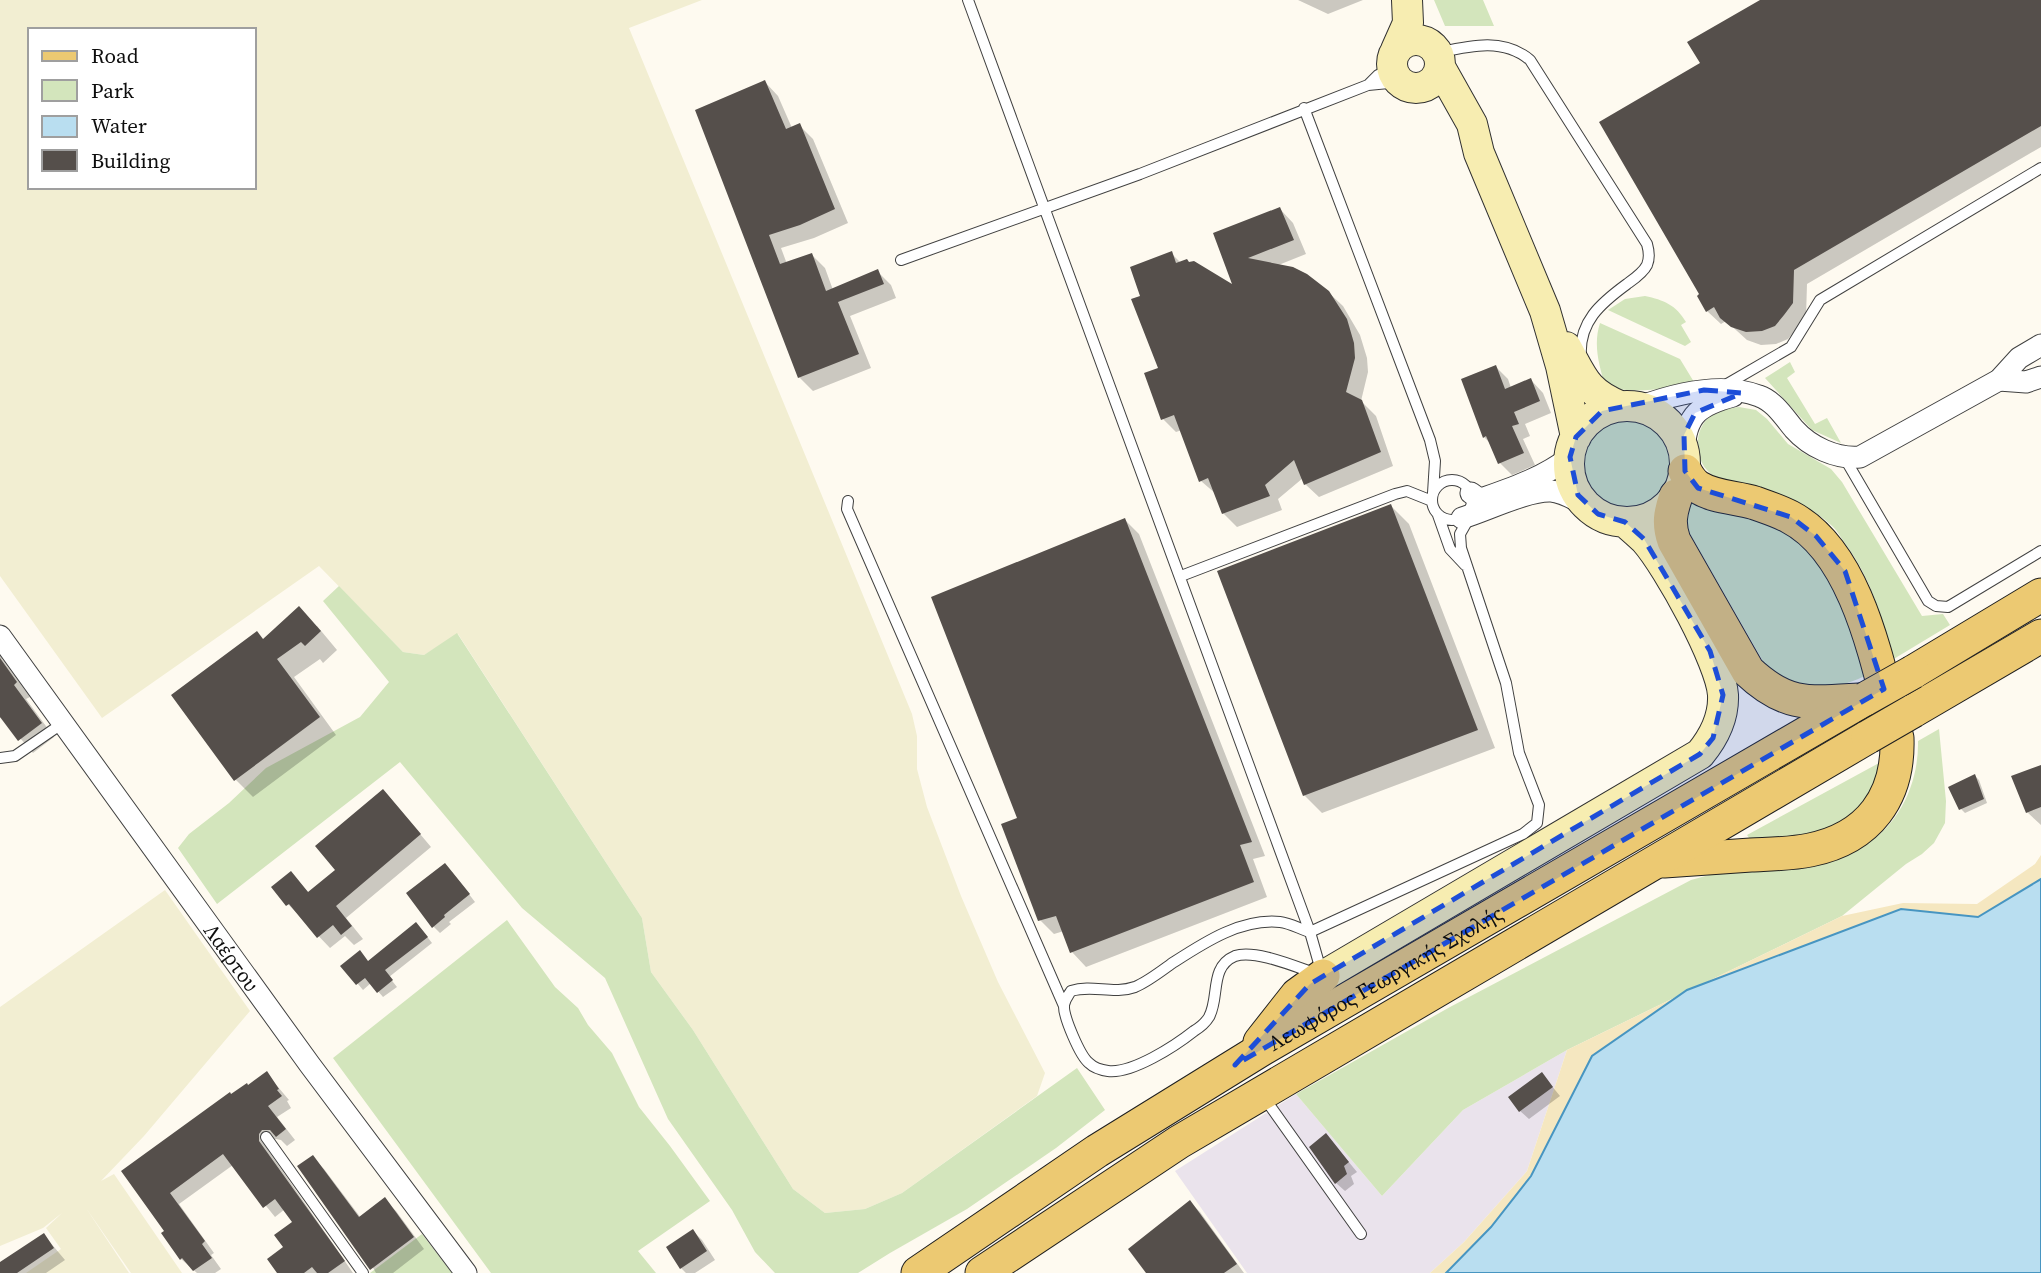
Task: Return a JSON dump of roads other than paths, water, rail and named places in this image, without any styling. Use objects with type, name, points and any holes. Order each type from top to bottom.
[{"type":"main road","points":[[1658,862],[1808,851],[1848,837],[1864,826],[1885,800],[1894,776],[1898,750],[1897,738],[1862,616],[1845,571],[1831,553],[1816,536],[1791,517],[1755,503],[1698,488],[1681,472],[1669,527],[1674,541],[1748,671],[1764,686],[1791,699],[1829,702],[1865,699]]},
{"type":"main road","name":"Λεωφόρος Γεωργικής Σχολής","points":[[918,1273],[1097,1151],[1236,1065],[2041,595]]},
{"type":"main road","name":"Λεωφόρος Γεωργικής Σχολής","points":[[982,1273],[1142,1166],[1261,1093],[2041,636]]},
{"type":"main road","points":[[1236,1065],[1265,1036],[1297,995],[1323,976]]},
{"type":"street","points":[[1393,75],[1408,23],[1407,0]]},
{"type":"street","points":[[1417,0],[1435,54],[1472,124],[1479,153],[1545,310],[1585,382],[1601,398],[1662,418],[1672,427],[1681,472]]},
{"type":"street","points":[[1420,40],[1435,54],[1434,81],[1427,86],[1393,75],[1406,41],[1420,40]]},
{"type":"street","points":[[1393,75],[1447,106],[1479,153]]},
{"type":"street","points":[[1545,310],[1561,366],[1573,447],[1572,483],[1586,505]]},
{"type":"street","points":[[1471,493],[1478,498],[1484,498],[1545,474],[1573,447],[1587,422],[1602,411],[1704,390],[1760,396],[1775,406],[1797,433],[1813,445],[1844,457],[1860,457],[1999,380],[2014,363],[2041,345]]},
{"type":"street","points":[[1999,380],[2026,382],[2041,377]]},
{"type":"street","points":[[1466,517],[1532,494],[1551,491],[1586,505],[1611,520],[1640,521],[1654,516],[1666,508],[1681,472],[1684,435],[1695,413],[1715,400],[1742,393]]},
{"type":"street","points":[[1323,976],[1700,754],[1713,738],[1723,695],[1710,651],[1660,559],[1644,539],[1625,522]]},
{"type":"street","name":"Λαέρτου","points":[[0,636],[310,1065],[466,1273]]},
{"type":"lane","points":[[968,0],[1181,576],[1310,932],[1323,976]]},
{"type":"lane","points":[[1435,54],[1465,47],[1498,45],[1520,52],[1530,60],[1647,244],[1647,265],[1605,300],[1587,321],[1582,335],[1581,354],[1585,382]]},
{"type":"lane","points":[[901,260],[1140,174],[1393,75]]},
{"type":"lane","points":[[1304,108],[1430,440],[1435,461],[1432,497],[1438,515],[1450,549],[1465,565]]},
{"type":"lane","points":[[1716,391],[1791,347],[1821,300],[2041,168]]},
{"type":"lane","points":[[1844,457],[1928,601],[1936,606],[1948,607],[2041,551]]},
{"type":"lane","points":[[1064,1006],[1071,991],[1082,988],[1118,992],[1136,986],[1202,944],[1243,927],[1283,922],[1310,932],[1524,834],[1537,824],[1539,805],[1519,753],[1506,683],[1465,565],[1460,534],[1470,510],[1471,493],[1462,482],[1455,480],[1441,483],[1432,497]]},
{"type":"lane","points":[[1181,576],[1395,494],[1407,491],[1432,497]]},
{"type":"lane","points":[[848,501],[847,509],[1086,1062],[1110,1072],[1135,1067],[1192,1033],[1209,1019],[1217,977],[1222,966],[1232,957],[1245,953],[1323,976]]},
{"type":"lane","points":[[1438,515],[1450,521],[1466,517]]},
{"type":"lane","points":[[0,758],[15,756],[63,723]]},
{"type":"lane","points":[[1261,1093],[1361,1234]]},
{"type":"lane","points":[[266,1137],[363,1273]]},
{"type":"water","points":[[2041,879],[2041,1273],[1446,1273],[1491,1227],[1531,1176],[1592,1056],[1687,990],[1901,909],[1978,917]]}]
